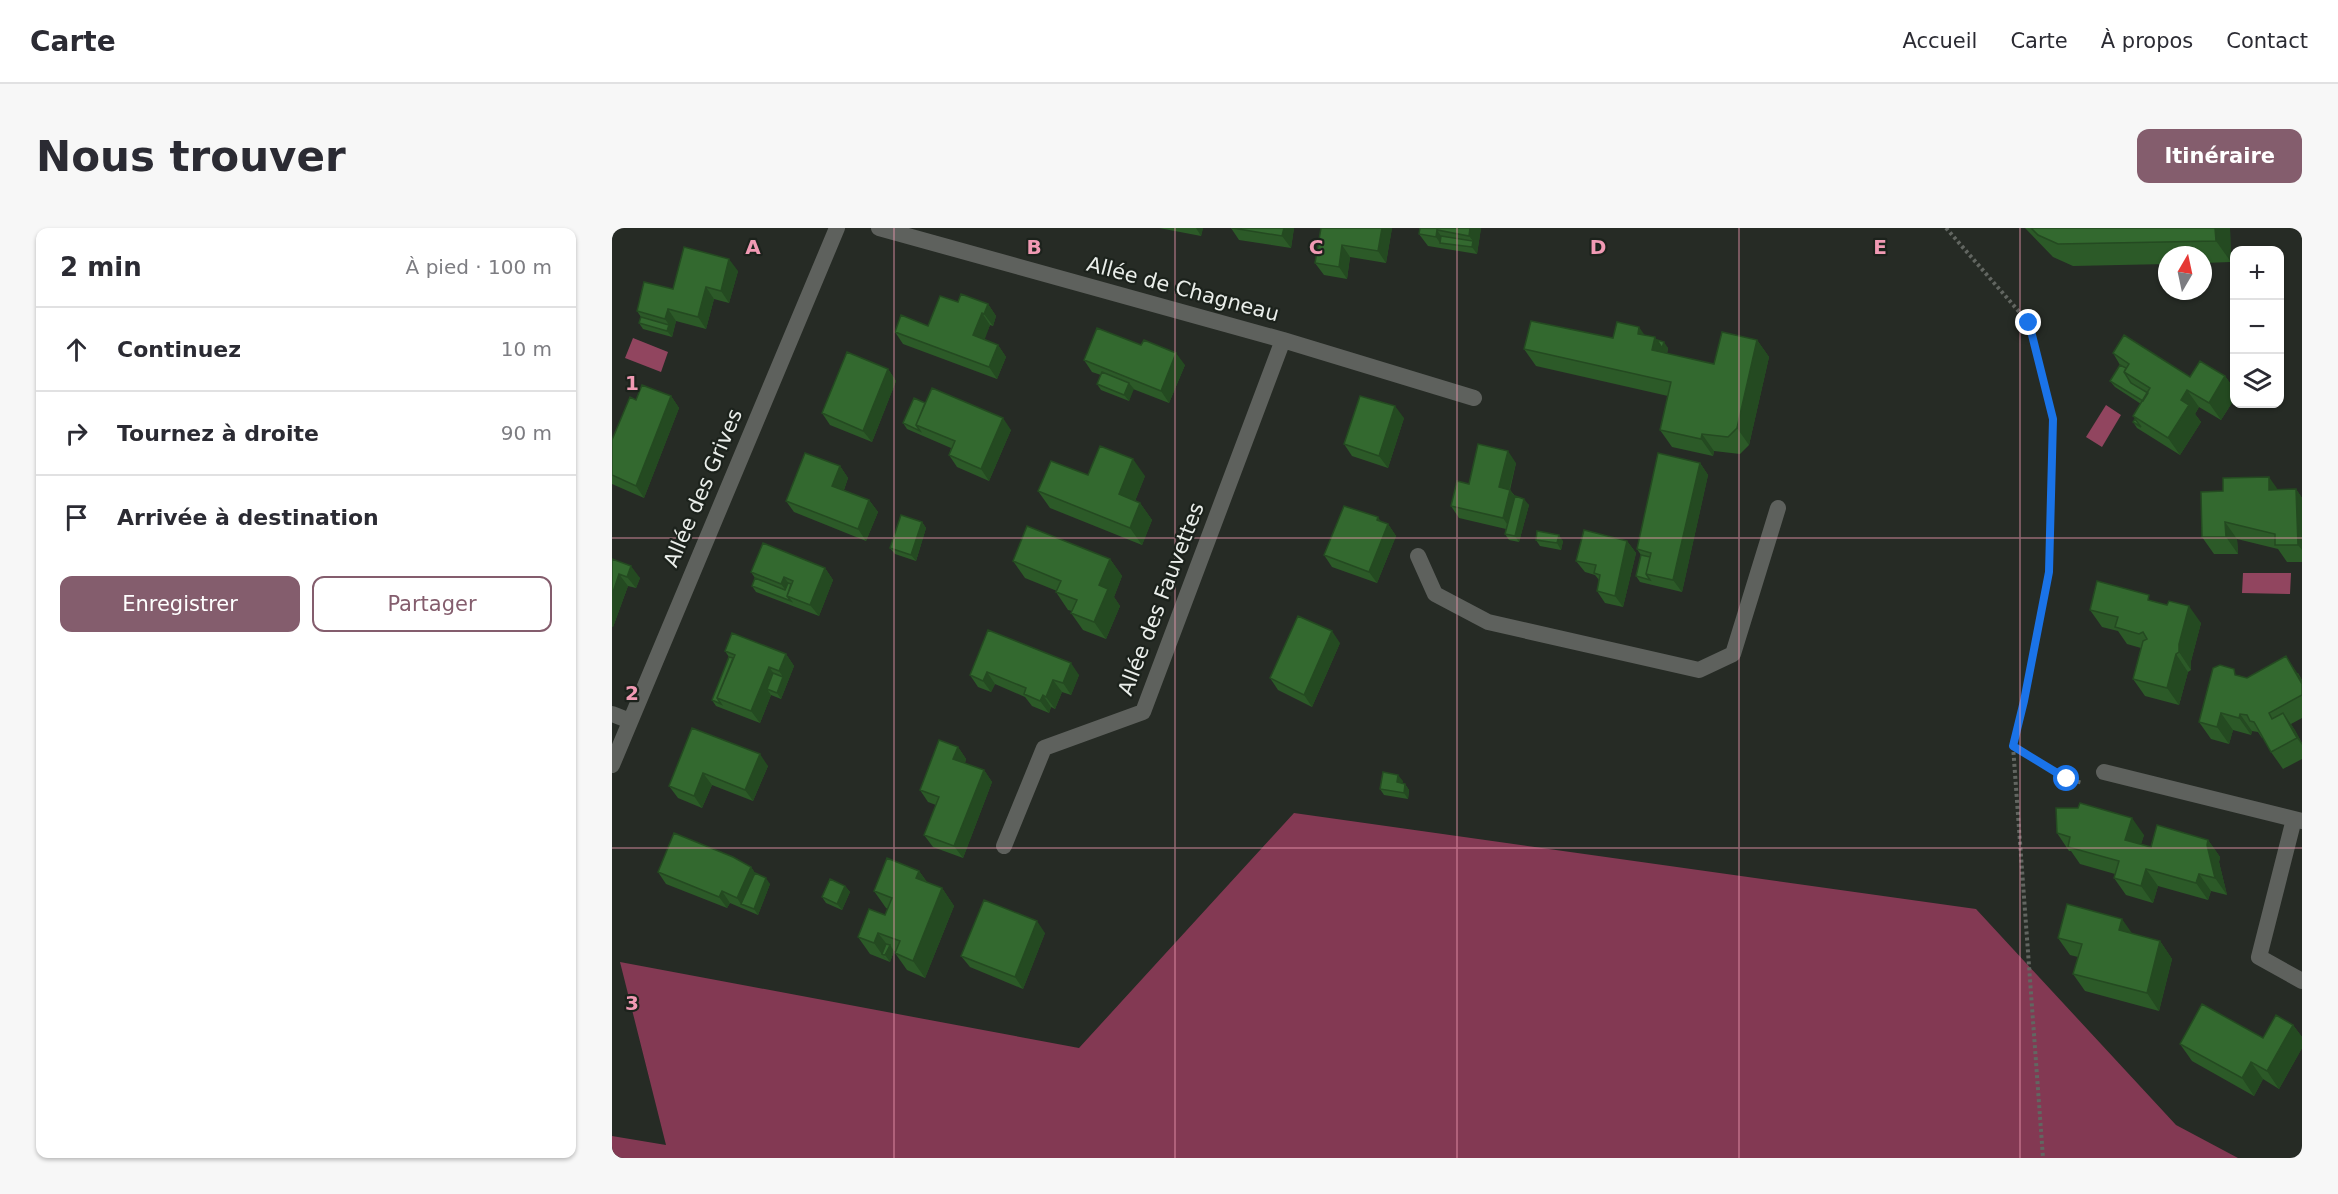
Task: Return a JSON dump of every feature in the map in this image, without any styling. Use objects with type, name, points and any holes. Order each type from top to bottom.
[{"type":"street","name":"Allée des Grives","points":[[612,765],[837,228]]},
{"type":"street","name":"Allée de Chagneau","points":[[879,228],[1283,340],[1474,398]]},
{"type":"street","name":"Allée des Fauvettes","points":[[1004,846],[1044,748],[1143,712],[1283,340]]},
{"type":"street","points":[[1418,556],[1435,594],[1488,622],[1699,670],[1733,654],[1778,508]]},
{"type":"street","points":[[612,714],[630,721]]},
{"type":"street","points":[[2104,772],[2298,820],[2259,957],[2302,981]]},
{"type":"path","points":[[1946,228],[2029,323],[2053,419],[2049,572],[2013,746],[2043,1158]]},
{"type":"path","points":[[2013,746],[2067,779]]},
{"type":"shaded area","points":[[633,338],[668,352],[661,372],[625,358]]},
{"type":"shaded area","points":[[2106,405],[2121,415],[2102,447],[2086,437]]},
{"type":"shaded area","points":[[2243,573],[2291,573],[2290,594],[2242,593]]},
{"type":"shaded area","points":[[1294,813],[1976,909],[2176,1125],[2238,1158],[612,1158],[612,1136],[666,1145],[620,962],[1079,1048]]},
{"type":"building","points":[[1232,228],[1284,228],[1282,236]]},
{"type":"building","points":[[1321,228],[1382,228],[1378,251],[1342,245],[1339,267],[1315,263]]},
{"type":"building","points":[[1420,228],[1470,228],[1469,236],[1437,230],[1436,237],[1419,234]]},
{"type":"building","points":[[2031,228],[2215,228],[2216,241],[2058,244],[2038,235]]},
{"type":"building","points":[[1441,236],[1473,241],[1472,247],[1440,243]]},
{"type":"building","points":[[684,247],[729,259],[721,291],[706,287],[698,317],[668,309],[665,319],[637,311],[644,282],[673,289]]},
{"type":"building","points":[[961,294],[988,304],[973,335],[998,345],[989,367],[895,332],[901,315],[928,326],[940,296],[958,302]]},
{"type":"building","points":[[641,317],[669,325],[667,331],[639,323]]},
{"type":"building","points":[[1531,321],[1613,338],[1617,322],[1639,327],[1638,334],[1655,337],[1652,350],[1714,364],[1722,332],[1757,340],[1737,428],[1728,437],[1702,434],[1701,439],[1660,430],[1671,382],[1524,349]]},
{"type":"building","points":[[1097,328],[1141,345],[1144,340],[1176,353],[1161,391],[1084,360]]},
{"type":"building","points":[[2124,335],[2190,377],[2200,361],[2225,376],[2209,403],[2187,390],[2181,400],[2189,405],[2168,438],[2133,416],[2150,388],[2124,372],[2129,364],[2113,353]]},
{"type":"building","points":[[1657,340],[1664,342],[1662,348]]},
{"type":"building","points":[[847,352],[888,369],[863,431],[822,413]]},
{"type":"building","points":[[2120,365],[2126,368],[2124,372],[2131,383],[2148,393],[2143,401],[2110,381]]},
{"type":"building","points":[[1102,372],[1129,383],[1124,395],[1097,384]]},
{"type":"building","points":[[642,385],[671,396],[636,486],[612,475],[612,440],[630,397],[636,400]]},
{"type":"building","points":[[932,388],[1003,418],[981,469],[949,455],[955,441],[916,425]]},
{"type":"building","points":[[1360,396],[1395,406],[1379,456],[1344,444]]},
{"type":"building","points":[[914,398],[925,403],[916,425],[920,431],[903,423]]},
{"type":"building","points":[[1478,444],[1508,451],[1499,487],[1510,490],[1503,518],[1451,506],[1457,481],[1469,484]]},
{"type":"building","points":[[1100,446],[1133,459],[1119,494],[1140,503],[1130,528],[1038,491],[1051,461],[1088,475]]},
{"type":"building","points":[[805,453],[840,466],[832,486],[869,500],[858,529],[786,501]]},
{"type":"building","points":[[1658,453],[1700,463],[1673,580],[1646,574],[1651,553],[1637,549]]},
{"type":"building","points":[[2269,477],[2269,490],[2296,489],[2298,545],[2275,545],[2275,534],[2225,522],[2226,537],[2202,537],[2201,492],[2223,491],[2223,478]]},
{"type":"building","points":[[1515,496],[1524,499],[1515,536],[1505,534]]},
{"type":"building","points":[[1344,506],[1378,517],[1377,520],[1388,524],[1369,572],[1324,555]]},
{"type":"building","points":[[901,515],[922,522],[911,555],[890,548]]},
{"type":"building","points":[[1027,526],[1110,559],[1099,585],[1108,589],[1094,622],[1071,613],[1077,600],[1056,592],[1061,581],[1013,561]]},
{"type":"building","points":[[1584,530],[1627,541],[1615,596],[1597,591],[1600,575],[1594,573],[1596,565],[1576,561]]},
{"type":"building","points":[[1537,531],[1559,535],[1557,543],[1536,540]]},
{"type":"building","points":[[763,543],[825,568],[810,605],[787,596],[793,581],[784,577],[781,584],[751,572]]},
{"type":"building","points":[[1641,555],[1650,557],[1646,574],[1650,580],[1636,576]]},
{"type":"building","points":[[612,559],[631,566],[627,577],[619,574],[612,595]]},
{"type":"building","points":[[755,578],[785,590],[788,583],[791,584],[787,596],[791,601],[752,586]]},
{"type":"building","points":[[2097,581],[2149,595],[2148,600],[2167,605],[2169,601],[2189,606],[2179,652],[2176,654],[2167,688],[2133,679],[2143,641],[2147,639],[2143,632],[2139,634],[2115,627],[2118,617],[2090,610]]},
{"type":"building","points":[[1298,616],[1332,631],[1304,695],[1270,678]]},
{"type":"building","points":[[988,630],[1071,663],[1063,683],[1053,680],[1046,697],[1043,695],[1040,701],[1024,694],[1026,688],[987,672],[983,681],[970,675]]},
{"type":"building","points":[[732,633],[786,654],[779,671],[769,667],[751,711],[717,698],[735,655],[725,651]]},
{"type":"building","points":[[2286,656],[2302,684],[2302,695],[2269,713],[2272,719],[2283,713],[2297,738],[2271,752],[2254,722],[2250,721],[2247,715],[2240,714],[2239,718],[2221,713],[2217,727],[2199,722],[2213,668],[2220,665],[2234,669],[2235,675],[2247,678]]},
{"type":"building","points":[[729,657],[733,658],[717,698],[721,704],[712,700]]},
{"type":"building","points":[[773,673],[783,677],[777,693],[767,689]]},
{"type":"building","points":[[692,728],[760,754],[745,790],[703,773],[694,796],[669,786]]},
{"type":"building","points":[[939,740],[958,747],[953,759],[984,770],[954,846],[924,835],[939,797],[920,790]]},
{"type":"building","points":[[1383,772],[1398,775],[1397,782],[1405,784],[1404,793],[1380,789]]},
{"type":"building","points":[[2080,803],[2132,818],[2125,840],[2151,847],[2157,825],[2208,840],[2207,845],[2215,878],[2199,874],[2196,883],[2146,869],[2141,886],[2114,878],[2119,861],[2068,847],[2070,837],[2057,833],[2056,808],[2078,808]]},
{"type":"building","points":[[674,833],[733,857],[751,867],[737,898],[722,891],[719,897],[658,872]]},
{"type":"building","points":[[887,858],[919,871],[916,878],[942,888],[913,961],[895,953],[900,941],[878,933],[874,943],[858,937],[869,909],[885,915],[892,898],[874,891]]},
{"type":"building","points":[[755,873],[766,878],[754,909],[741,904]]},
{"type":"building","points":[[830,879],[845,886],[837,904],[822,897]]},
{"type":"building","points":[[984,900],[1037,921],[1015,977],[961,956]]},
{"type":"building","points":[[2067,904],[2122,919],[2119,930],[2160,941],[2147,993],[2073,974],[2082,944],[2058,938]]},
{"type":"building","points":[[886,944],[890,945],[885,955],[882,954]]},
{"type":"building","points":[[2202,1004],[2263,1038],[2276,1015],[2293,1025],[2267,1071],[2251,1062],[2242,1078],[2180,1044]]},
{"type":"route","points":[[2029,323],[2053,419],[2049,572],[2013,746],[2067,779]]}]
